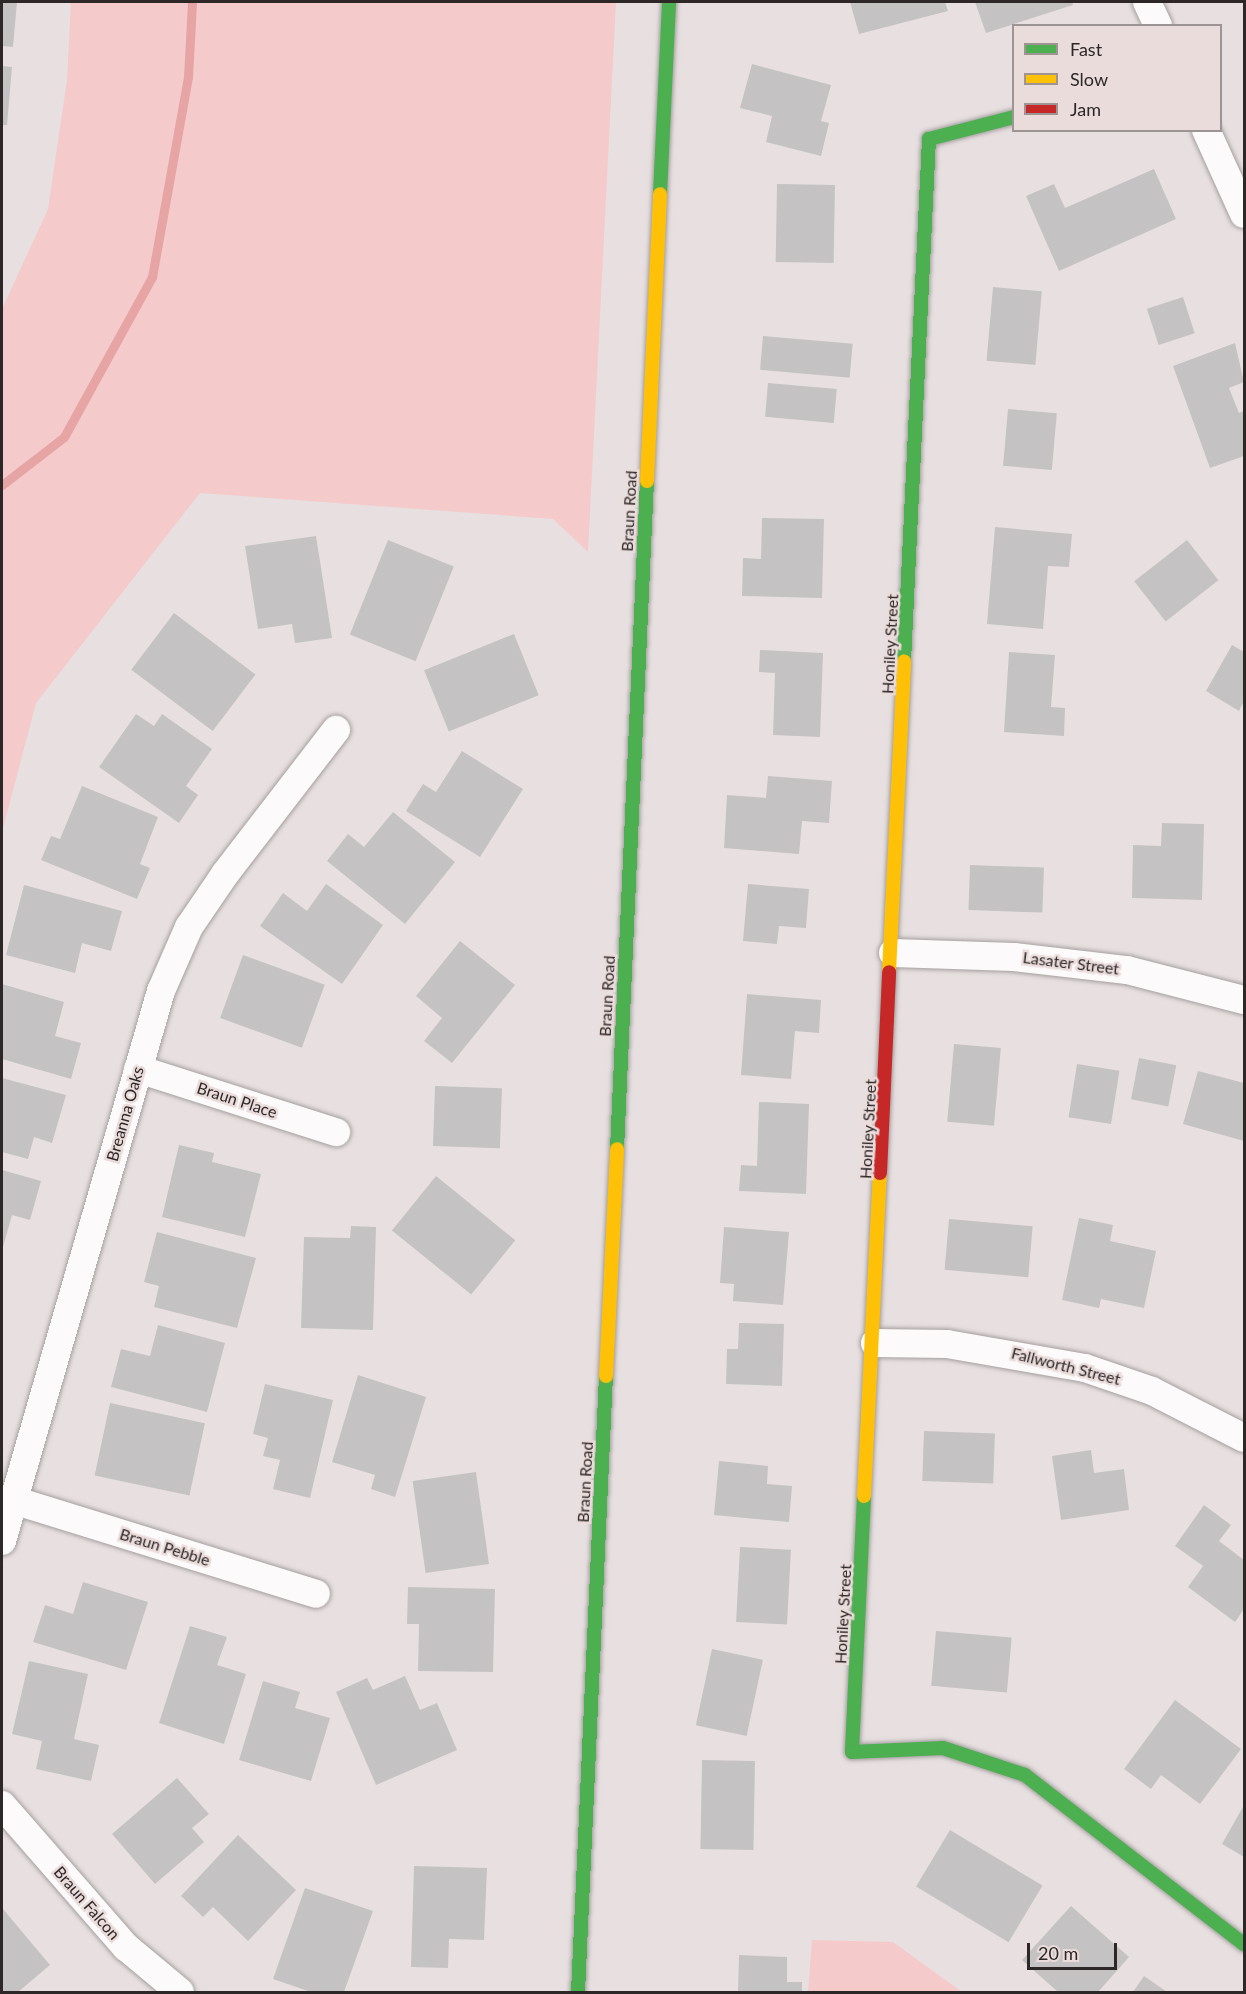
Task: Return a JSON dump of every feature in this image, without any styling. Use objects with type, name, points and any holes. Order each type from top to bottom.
[{"type":"street","name":"Braun Road","points":[[578,1992],[669,2]]},
{"type":"street","points":[[1147,2],[1157,24]]},
{"type":"street","name":"Honiley Street","points":[[1012,118],[929,139],[893,954],[852,1752],[943,1748],[1025,1775],[1245,1944]]},
{"type":"street","points":[[1207,132],[1245,214]]},
{"type":"street","name":"Breanna Oaks","points":[[2,1540],[161,991],[189,927],[336,730]]},
{"type":"street","name":"Lasater Street","points":[[893,954],[1014,957],[1127,970],[1245,1000]]},
{"type":"street","name":"Braun Place","points":[[138,1069],[336,1132]]},
{"type":"street","name":"Fallworth Street","points":[[874,1342],[982,1348],[1085,1368],[1152,1391],[1245,1438]]},
{"type":"street","name":"Braun Pebble","points":[[13,1500],[316,1594]]},
{"type":"street","name":"Braun Falcon","points":[[2,1805],[126,1947],[180,1992]]},
{"type":"shaded area","points":[[71,2],[616,2],[588,552],[553,519],[200,493],[36,703],[2,832],[2,309],[48,209],[67,80]]},
{"type":"shaded area","points":[[812,1940],[893,1942],[962,1992],[808,1992]]},
{"type":"building","points":[[2,2],[17,2],[13,47],[2,46]]},
{"type":"building","points":[[850,2],[945,2],[948,11],[859,34]]},
{"type":"building","points":[[975,2],[1072,2],[1073,5],[986,33]]},
{"type":"building","points":[[752,64],[831,85],[821,121],[829,123],[821,156],[766,142],[772,116],[740,108]]},
{"type":"building","points":[[2,66],[12,67],[7,125],[2,125]]},
{"type":"building","points":[[1154,169],[1176,219],[1059,271],[1026,196],[1054,184],[1065,208]]},
{"type":"building","points":[[777,184],[835,185],[834,263],[776,262]]},
{"type":"building","points":[[993,287],[1042,291],[1035,365],[987,361]]},
{"type":"building","points":[[1183,297],[1195,333],[1159,345],[1147,309]]},
{"type":"building","points":[[763,336],[853,344],[850,378],[760,370]]},
{"type":"building","points":[[1235,343],[1244,382],[1229,388],[1239,413],[1244,411],[1244,456],[1210,468],[1173,366]]},
{"type":"building","points":[[768,383],[837,389],[834,423],[765,417]]},
{"type":"building","points":[[1008,409],[1057,413],[1052,470],[1003,466]]},
{"type":"building","points":[[762,518],[824,519],[822,598],[742,596],[743,558],[761,559]]},
{"type":"building","points":[[995,527],[1072,534],[1069,567],[1048,566],[1043,629],[987,624]]},
{"type":"building","points":[[316,536],[332,638],[295,643],[292,624],[258,629],[245,546]]},
{"type":"building","points":[[388,540],[454,567],[416,661],[350,635]]},
{"type":"building","points":[[1187,540],[1218,580],[1166,621],[1134,581]]},
{"type":"building","points":[[174,613],[255,674],[213,731],[131,670]]},
{"type":"building","points":[[514,634],[539,695],[449,732],[424,670]]},
{"type":"building","points":[[1232,645],[1244,652],[1244,701],[1239,711],[1206,691]]},
{"type":"building","points":[[760,650],[823,653],[820,737],[773,735],[775,673],[759,672]]},
{"type":"building","points":[[1009,652],[1055,655],[1051,707],[1065,708],[1064,736],[1004,732]]},
{"type":"building","points":[[136,714],[154,726],[162,714],[212,749],[186,786],[198,795],[179,823],[99,767]]},
{"type":"building","points":[[462,751],[523,789],[480,857],[406,811],[423,784],[436,792]]},
{"type":"building","points":[[768,776],[832,781],[829,823],[802,821],[799,854],[724,848],[727,795],[766,798]]},
{"type":"building","points":[[82,786],[158,817],[140,864],[150,868],[137,899],[41,860],[51,836],[60,839]]},
{"type":"building","points":[[393,812],[455,862],[405,924],[327,861],[348,834],[364,847]]},
{"type":"building","points":[[1162,823],[1204,824],[1202,900],[1132,898],[1133,845],[1161,846]]},
{"type":"building","points":[[970,865],[1044,868],[1042,913],[968,910]]},
{"type":"building","points":[[326,884],[383,925],[342,984],[260,926],[283,893],[307,911]]},
{"type":"building","points":[[748,884],[809,889],[806,928],[779,926],[777,944],[743,941]]},
{"type":"building","points":[[24,885],[122,911],[111,951],[82,943],[75,973],[6,955]]},
{"type":"building","points":[[460,941],[515,985],[452,1063],[424,1041],[442,1018],[416,996]]},
{"type":"building","points":[[243,955],[325,985],[302,1048],[220,1018]]},
{"type":"building","points":[[2,984],[64,1002],[55,1036],[81,1043],[71,1079],[2,1059]]},
{"type":"building","points":[[747,994],[821,1000],[819,1033],[795,1031],[791,1079],[741,1075]]},
{"type":"building","points":[[954,1044],[1001,1048],[994,1126],[947,1122]]},
{"type":"building","points":[[1139,1058],[1176,1065],[1168,1106],[1131,1099]]},
{"type":"building","points":[[1077,1064],[1119,1071],[1111,1124],[1069,1117]]},
{"type":"building","points":[[1198,1071],[1244,1083],[1244,1141],[1183,1124]]},
{"type":"building","points":[[2,1078],[66,1095],[52,1143],[34,1137],[28,1159],[2,1152]]},
{"type":"building","points":[[435,1086],[502,1088],[500,1148],[433,1146]]},
{"type":"building","points":[[759,1102],[809,1104],[806,1194],[739,1191],[741,1165],[757,1166]]},
{"type":"building","points":[[179,1145],[214,1153],[212,1162],[261,1174],[245,1237],[162,1217]]},
{"type":"building","points":[[2,1170],[41,1181],[30,1220],[12,1215],[3,1247]]},
{"type":"building","points":[[436,1176],[515,1240],[471,1295],[392,1230]]},
{"type":"building","points":[[1079,1218],[1113,1225],[1110,1241],[1156,1251],[1144,1308],[1101,1299],[1099,1308],[1062,1300]]},
{"type":"building","points":[[949,1219],[1033,1226],[1028,1277],[945,1270]]},
{"type":"building","points":[[351,1226],[376,1227],[373,1330],[301,1328],[304,1237],[350,1238]]},
{"type":"building","points":[[724,1227],[789,1232],[783,1305],[733,1301],[734,1284],[720,1283]]},
{"type":"building","points":[[157,1232],[256,1258],[237,1328],[154,1307],[159,1286],[144,1282]]},
{"type":"building","points":[[739,1323],[784,1324],[782,1386],[726,1384],[727,1349],[738,1349]]},
{"type":"building","points":[[158,1325],[225,1343],[207,1412],[111,1387],[121,1349],[150,1356]]},
{"type":"building","points":[[358,1375],[426,1397],[395,1497],[371,1489],[375,1475],[332,1462]]},
{"type":"building","points":[[265,1384],[333,1400],[310,1498],[273,1489],[280,1460],[263,1456],[268,1438],[253,1434]]},
{"type":"building","points":[[110,1403],[205,1423],[189,1496],[95,1475]]},
{"type":"building","points":[[924,1431],[995,1433],[993,1483],[922,1481]]},
{"type":"building","points":[[1091,1450],[1094,1473],[1124,1469],[1129,1510],[1061,1520],[1052,1456]]},
{"type":"building","points":[[719,1461],[768,1466],[767,1484],[792,1486],[789,1522],[714,1515]]},
{"type":"building","points":[[476,1472],[489,1564],[426,1573],[413,1481]]},
{"type":"building","points":[[1204,1505],[1231,1525],[1219,1541],[1244,1560],[1244,1609],[1235,1622],[1188,1587],[1203,1566],[1175,1546]]},
{"type":"building","points":[[740,1547],[791,1550],[787,1625],[736,1622]]},
{"type":"building","points":[[83,1582],[148,1602],[126,1670],[33,1642],[45,1605],[73,1614]]},
{"type":"building","points":[[408,1587],[495,1589],[493,1672],[418,1671],[419,1624],[407,1624]]},
{"type":"building","points":[[190,1626],[227,1637],[217,1665],[246,1674],[224,1744],[159,1723]]},
{"type":"building","points":[[936,1631],[1012,1638],[1007,1692],[931,1686]]},
{"type":"building","points":[[712,1649],[763,1660],[747,1736],[696,1725]]},
{"type":"building","points":[[29,1661],[88,1674],[74,1739],[99,1745],[91,1781],[36,1769],[42,1741],[12,1734]]},
{"type":"building","points":[[405,1676],[420,1710],[437,1703],[457,1750],[376,1785],[336,1692],[367,1678],[373,1690]]},
{"type":"building","points":[[263,1681],[300,1692],[295,1708],[330,1718],[311,1781],[239,1760]]},
{"type":"building","points":[[1175,1700],[1241,1749],[1200,1804],[1161,1775],[1151,1789],[1124,1769]]},
{"type":"building","points":[[702,1760],[755,1761],[753,1850],[700,1849]]},
{"type":"building","points":[[177,1778],[209,1814],[192,1828],[204,1842],[155,1884],[112,1834]]},
{"type":"building","points":[[1244,1805],[1244,1857],[1222,1844]]},
{"type":"building","points":[[950,1830],[1043,1886],[1009,1942],[916,1887]]},
{"type":"building","points":[[238,1835],[296,1890],[248,1941],[213,1907],[203,1917],[181,1896]]},
{"type":"building","points":[[414,1866],[487,1868],[484,1940],[449,1939],[448,1968],[411,1967]]},
{"type":"building","points":[[305,1888],[373,1911],[344,1992],[311,1992],[273,1979]]},
{"type":"building","points":[[1071,1906],[1129,1957],[1098,1992],[1058,1992],[1022,1960]]},
{"type":"building","points":[[3,1909],[50,1965],[18,1992],[2,1992]]},
{"type":"building","points":[[739,1955],[787,1957],[787,1982],[802,1982],[802,1992],[738,1992]]},
{"type":"building","points":[[1144,1976],[1167,1992],[1133,1992]]},
{"type":"waterway","points":[[2,485],[64,437],[152,277],[188,77],[192,2]]},
{"type":"traffic: fast","points":[[660,194],[669,2]]},
{"type":"traffic: fast","points":[[904,661],[929,139],[1012,118]]},
{"type":"traffic: fast","points":[[617,1149],[647,481]]},
{"type":"traffic: fast","points":[[578,1992],[606,1376]]},
{"type":"traffic: fast","points":[[864,1496],[852,1752],[943,1748],[1025,1775],[1244,1944]]},
{"type":"traffic: slow","points":[[647,481],[660,194]]},
{"type":"traffic: slow","points":[[889,972],[904,661]]},
{"type":"traffic: slow","points":[[606,1376],[617,1149]]},
{"type":"traffic: slow","points":[[864,1496],[880,1173]]},
{"type":"traffic: jam","points":[[880,1173],[889,972]]}]
